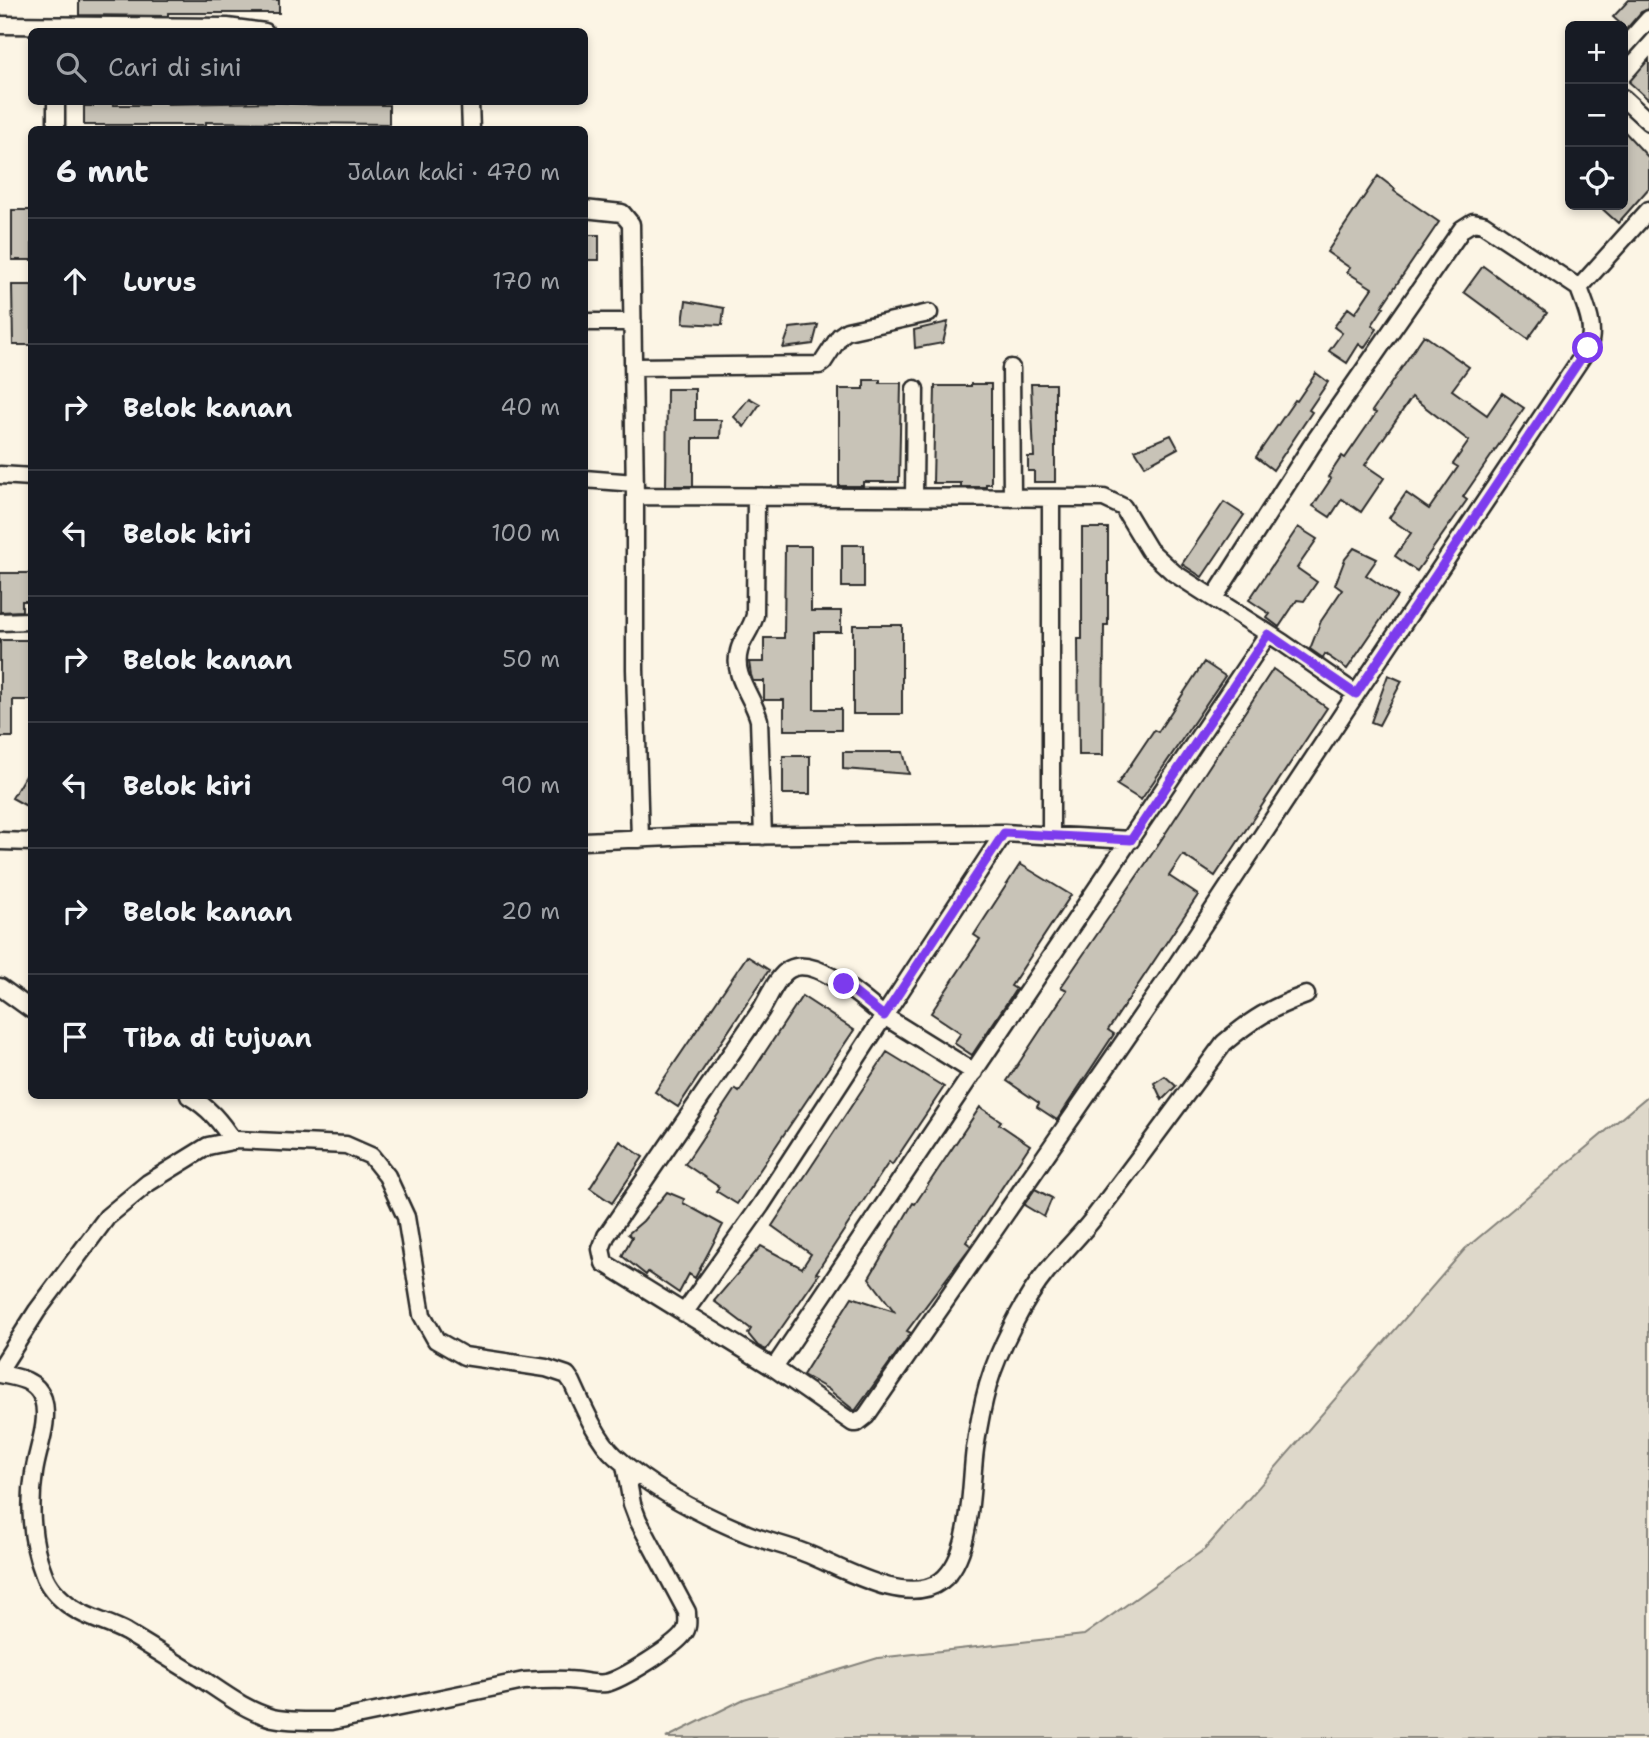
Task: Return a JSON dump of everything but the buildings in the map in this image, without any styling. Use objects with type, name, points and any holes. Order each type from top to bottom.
[{"type":"street","points":[[1628,42],[1649,19]]},
{"type":"street","points":[[0,25],[55,28],[235,28]]},
{"type":"street","points":[[1628,103],[1649,122]]},
{"type":"street","points":[[56,105],[56,126]]},
{"type":"street","points":[[470,105],[471,126]]},
{"type":"street","points":[[588,209],[622,213],[631,224],[635,668],[640,838]]},
{"type":"street","points":[[1579,288],[1649,210]]},
{"type":"street","points":[[974,1072],[884,1016],[844,984],[810,967],[797,967],[783,974],[606,1236],[601,1249],[604,1263],[774,1368],[848,1421],[858,1423],[866,1416],[1172,972],[1588,348],[1592,337],[1591,322],[1579,288],[1483,224],[1473,222],[1462,229],[1312,445],[1214,598]]},
{"type":"street","points":[[634,367],[819,365],[840,336],[847,331],[929,313]]},
{"type":"street","points":[[588,322],[633,322]]},
{"type":"street","points":[[1011,368],[1012,498]]},
{"type":"street","points":[[914,498],[915,389]]},
{"type":"street","points":[[0,475],[28,477]]},
{"type":"street","points":[[588,480],[635,489],[756,497],[1104,498],[1123,507],[1149,550],[1174,573],[1356,694]]},
{"type":"street","points":[[756,497],[755,615],[752,628],[740,648],[737,665],[740,679],[759,720],[763,836]]},
{"type":"street","points":[[1051,498],[1051,835]]},
{"type":"street","points":[[0,622],[28,621]]},
{"type":"street","points":[[774,1368],[1268,634]]},
{"type":"street","points":[[588,841],[1004,833],[1131,840]]},
{"type":"street","points":[[684,1313],[761,1205],[1004,833]]},
{"type":"street","points":[[0,841],[28,842]]},
{"type":"street","points":[[0,987],[28,1007]]},
{"type":"street","points":[[0,1369],[37,1311],[107,1217],[148,1183],[208,1146],[233,1141],[346,1145],[371,1156],[387,1175],[406,1217],[422,1315],[436,1340],[464,1356],[546,1368],[566,1376],[572,1382],[611,1453],[641,1478],[673,1498],[745,1533],[803,1552],[885,1586],[906,1589],[928,1587],[942,1581],[953,1567],[965,1539],[975,1449],[988,1384],[1020,1313],[1046,1273],[1071,1247],[1224,1042],[1252,1020],[1278,1005],[1306,995]]},
{"type":"street","points":[[194,1099],[220,1120],[233,1141]]},
{"type":"street","points":[[0,1374],[28,1381],[37,1388],[43,1399],[44,1422],[33,1474],[32,1500],[35,1546],[43,1575],[55,1594],[75,1610],[117,1627],[250,1709],[273,1718],[332,1721],[536,1680],[608,1682],[619,1679],[680,1638],[687,1627],[687,1612],[638,1520],[632,1504],[625,1465]]},
{"type":"shaded area","points":[[1649,1095],[1649,1738],[666,1738],[744,1699],[878,1658],[1084,1635],[1205,1549],[1465,1249]]},
{"type":"route","points":[[844,984],[884,1016],[1004,833],[1131,840],[1268,634],[1356,694],[1588,348]]}]
